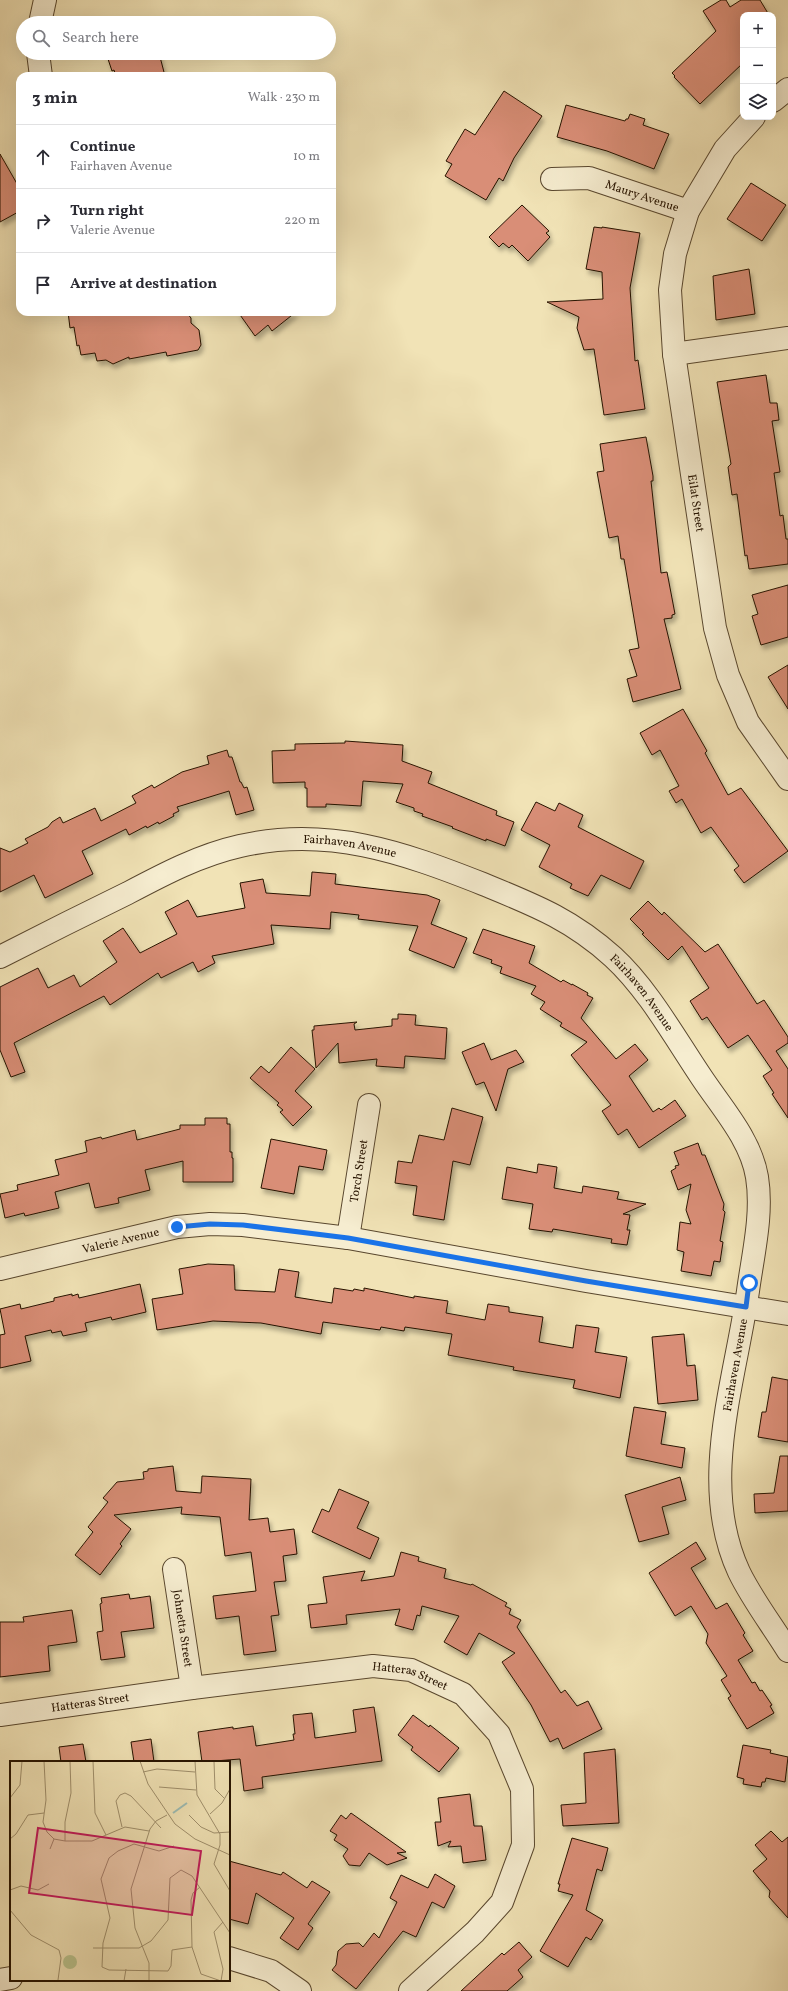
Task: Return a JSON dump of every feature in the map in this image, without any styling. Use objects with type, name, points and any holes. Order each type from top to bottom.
[{"type":"street","points":[[42,16],[45,0]]},
{"type":"street","points":[[39,60],[40,72]]},
{"type":"street","points":[[776,99],[788,89]]},
{"type":"street","name":"Maury Avenue","points":[[552,179],[589,178],[688,211],[725,149],[751,120]]},
{"type":"street","name":"Eilat Street","points":[[688,211],[675,254],[670,290],[674,354],[715,628],[728,675],[748,722],[788,779]]},
{"type":"street","points":[[674,354],[788,338]]},
{"type":"street","name":"Fairhaven Avenue","points":[[0,957],[195,859],[241,846],[288,839],[336,840],[420,859],[545,909],[576,927],[620,965],[645,994],[745,1143],[756,1175],[759,1211],[746,1307],[721,1448],[719,1485],[723,1521],[740,1572],[788,1651]]},
{"type":"street","name":"Torch Street","points":[[348,1238],[369,1105]]},
{"type":"street","name":"Valerie Avenue","points":[[0,1269],[177,1227],[210,1224],[243,1225],[348,1238],[586,1281],[788,1314]]},
{"type":"street","name":"Johnetta Street","points":[[174,1569],[192,1688]]},
{"type":"street","name":"Hatteras Street","points":[[0,1715],[192,1688],[373,1666],[411,1670],[463,1694],[499,1734],[522,1789],[523,1845],[502,1902],[475,1932],[410,1991]]},
{"type":"street","points":[[230,1958],[271,1971],[300,1991]]},
{"type":"street","points":[[0,1980],[10,1978]]},
{"type":"building","points":[[721,0],[726,0],[730,7],[741,0],[760,0],[767,12],[740,12],[740,66],[700,104],[672,73],[716,31],[703,11]]},
{"type":"building","points":[[108,60],[161,60],[164,72],[115,72],[114,70],[112,71]]},
{"type":"building","points":[[504,91],[542,116],[514,158],[503,181],[499,178],[486,200],[445,176],[452,164],[446,161],[465,129],[475,135]]},
{"type":"building","points":[[566,105],[625,121],[628,119],[630,114],[645,119],[643,125],[669,134],[654,169],[607,151],[557,137]]},
{"type":"building","points":[[0,154],[16,182],[16,213],[0,222]]},
{"type":"building","points":[[751,183],[786,205],[762,241],[727,219]]},
{"type":"building","points":[[522,205],[549,231],[546,233],[550,237],[528,261],[512,245],[509,248],[503,243],[499,247],[489,237]]},
{"type":"building","points":[[594,227],[640,233],[630,288],[635,361],[638,360],[645,409],[604,415],[594,349],[584,350],[577,328],[579,317],[547,302],[603,299],[602,272],[586,269]]},
{"type":"building","points":[[749,269],[755,314],[716,320],[713,276]]},
{"type":"building","points":[[68,316],[189,316],[191,323],[199,330],[201,345],[198,350],[167,356],[166,352],[129,359],[129,357],[113,364],[106,360],[97,361],[95,353],[81,355],[79,345],[77,346],[74,327],[70,328]]},
{"type":"building","points":[[241,316],[291,316],[272,331],[268,325],[255,336]]},
{"type":"building","points":[[766,375],[770,403],[777,403],[779,420],[772,421],[780,472],[774,473],[780,516],[783,515],[786,539],[788,539],[788,564],[749,569],[747,555],[745,556],[737,494],[732,495],[728,467],[731,464],[717,382]]},
{"type":"building","points":[[646,437],[653,476],[653,481],[651,481],[661,573],[667,572],[675,614],[672,615],[672,618],[664,619],[681,689],[633,702],[627,679],[637,676],[629,650],[639,648],[624,559],[621,559],[618,536],[609,538],[597,472],[604,471],[600,444]]},
{"type":"building","points":[[788,585],[788,637],[761,645],[752,616],[758,614],[752,595]]},
{"type":"building","points":[[788,665],[788,709],[768,677]]},
{"type":"building","points":[[683,709],[707,751],[705,753],[728,795],[741,788],[788,851],[744,883],[734,870],[739,866],[711,827],[701,833],[682,799],[676,803],[669,791],[679,786],[660,750],[652,755],[640,733]]},
{"type":"building","points":[[345,741],[403,745],[402,761],[432,772],[428,783],[497,811],[496,815],[514,822],[505,846],[486,839],[486,841],[422,816],[423,814],[414,811],[414,808],[396,802],[403,784],[363,781],[361,806],[326,804],[326,807],[307,807],[307,788],[305,788],[305,782],[273,783],[272,751],[295,750],[295,744],[345,743]]},
{"type":"building","points":[[227,750],[229,757],[232,757],[240,782],[244,788],[247,787],[254,810],[236,815],[229,791],[177,807],[179,811],[173,814],[174,816],[159,824],[158,822],[147,828],[146,826],[129,835],[126,829],[82,851],[93,874],[45,898],[34,875],[0,892],[0,848],[10,852],[28,843],[25,839],[48,827],[52,822],[60,817],[63,823],[95,808],[101,821],[136,803],[132,796],[152,785],[154,788],[182,772],[209,764],[207,756]]},
{"type":"building","points":[[536,802],[555,811],[559,803],[583,815],[578,827],[644,861],[630,889],[601,875],[588,896],[570,888],[572,884],[539,867],[550,845],[521,830]]},
{"type":"building","points":[[312,872],[336,874],[335,884],[427,895],[440,900],[431,924],[467,938],[454,968],[409,950],[418,926],[358,919],[359,915],[331,912],[330,929],[271,925],[274,944],[212,956],[215,963],[198,972],[193,962],[161,978],[158,973],[110,1005],[104,996],[14,1043],[25,1072],[11,1077],[0,1050],[0,987],[38,968],[48,988],[74,975],[80,987],[117,962],[103,941],[123,928],[140,953],[177,934],[165,912],[188,900],[197,917],[245,908],[240,883],[263,879],[266,893],[310,896]]},
{"type":"building","points":[[648,901],[662,915],[664,912],[705,952],[718,944],[757,1004],[764,1000],[788,1037],[788,1043],[776,1051],[788,1069],[788,1118],[772,1094],[774,1093],[763,1076],[772,1070],[748,1035],[728,1048],[707,1017],[702,1020],[690,1001],[709,988],[682,946],[668,960],[642,934],[644,933],[630,919]]},
{"type":"building","points":[[483,929],[535,946],[529,963],[561,982],[563,980],[588,993],[587,995],[593,998],[581,1018],[616,1059],[635,1044],[648,1060],[629,1076],[653,1112],[659,1108],[661,1110],[675,1100],[686,1116],[639,1148],[627,1129],[618,1135],[602,1111],[611,1105],[571,1055],[587,1042],[560,1026],[562,1023],[540,1009],[545,1002],[531,994],[536,986],[500,973],[502,967],[491,963],[492,960],[473,953]]},
{"type":"building","points":[[398,1014],[416,1015],[415,1025],[447,1028],[445,1059],[405,1056],[404,1068],[376,1066],[377,1059],[339,1063],[338,1043],[316,1068],[312,1030],[314,1030],[314,1026],[357,1022],[354,1024],[355,1030],[392,1026],[392,1019],[398,1019]]},
{"type":"building","points":[[484,1043],[491,1060],[516,1050],[524,1062],[508,1069],[496,1111],[484,1082],[476,1085],[462,1052]]},
{"type":"building","points":[[291,1047],[315,1069],[295,1091],[312,1107],[293,1126],[280,1112],[283,1110],[277,1105],[279,1103],[250,1078],[261,1066],[269,1073]]},
{"type":"building","points":[[452,1108],[483,1117],[470,1165],[453,1161],[444,1220],[413,1215],[417,1186],[395,1183],[398,1161],[412,1163],[419,1135],[444,1140]]},
{"type":"building","points":[[205,1118],[227,1118],[227,1124],[230,1124],[230,1152],[232,1152],[233,1158],[233,1182],[183,1182],[183,1161],[145,1170],[150,1190],[118,1198],[119,1203],[95,1208],[89,1183],[55,1192],[59,1208],[25,1216],[24,1213],[5,1218],[0,1194],[18,1190],[17,1185],[59,1175],[55,1160],[87,1152],[85,1141],[101,1137],[102,1139],[135,1130],[137,1140],[180,1129],[180,1125],[205,1125]]},
{"type":"building","points":[[271,1139],[327,1150],[323,1170],[299,1166],[294,1194],[261,1188]]},
{"type":"building","points":[[698,1143],[702,1155],[705,1155],[724,1204],[723,1210],[725,1212],[720,1241],[723,1242],[720,1262],[714,1261],[711,1276],[681,1271],[684,1252],[677,1250],[680,1222],[691,1224],[686,1210],[691,1184],[678,1190],[671,1171],[676,1168],[675,1166],[679,1165],[674,1152]]},
{"type":"building","points":[[538,1164],[557,1167],[554,1188],[582,1193],[583,1186],[619,1192],[617,1199],[646,1204],[623,1214],[630,1215],[627,1230],[630,1230],[627,1245],[611,1243],[612,1239],[553,1229],[552,1232],[529,1229],[533,1204],[502,1199],[507,1167],[537,1173]]},
{"type":"building","points":[[208,1264],[234,1265],[235,1290],[275,1292],[279,1269],[299,1272],[295,1297],[332,1303],[334,1288],[364,1291],[364,1288],[414,1298],[414,1296],[448,1301],[446,1313],[485,1320],[488,1304],[509,1307],[509,1312],[543,1317],[539,1342],[573,1348],[576,1325],[599,1328],[595,1352],[627,1357],[620,1398],[573,1388],[575,1380],[513,1370],[514,1367],[448,1355],[452,1334],[405,1327],[404,1331],[381,1327],[380,1330],[323,1322],[321,1334],[261,1323],[213,1321],[157,1330],[152,1299],[183,1294],[179,1269]]},
{"type":"building","points":[[140,1284],[146,1312],[112,1320],[111,1317],[85,1323],[87,1331],[63,1336],[61,1331],[52,1333],[51,1330],[25,1336],[31,1361],[0,1368],[0,1335],[5,1334],[0,1309],[20,1304],[21,1309],[54,1301],[54,1298],[72,1294],[72,1296],[78,1294],[79,1298]]},
{"type":"building","points":[[684,1334],[687,1366],[695,1365],[698,1400],[658,1404],[652,1337]]},
{"type":"building","points":[[772,1377],[788,1380],[788,1442],[758,1437],[762,1412],[766,1412]]},
{"type":"building","points":[[634,1407],[666,1412],[661,1444],[685,1448],[682,1468],[626,1456]]},
{"type":"building","points":[[780,1456],[788,1456],[788,1511],[755,1513],[754,1494],[774,1493]]},
{"type":"building","points":[[173,1466],[176,1491],[201,1493],[202,1476],[251,1479],[249,1520],[268,1518],[270,1532],[294,1529],[297,1554],[283,1556],[286,1581],[274,1582],[279,1615],[271,1616],[276,1651],[244,1655],[239,1616],[216,1619],[213,1596],[256,1591],[251,1552],[225,1556],[220,1517],[181,1514],[182,1507],[114,1515],[131,1529],[120,1544],[122,1546],[100,1575],[75,1555],[93,1532],[88,1527],[108,1502],[103,1498],[117,1482],[144,1479],[143,1472],[148,1471],[148,1469]]},
{"type":"building","points":[[680,1477],[686,1500],[662,1507],[669,1534],[639,1542],[625,1495]]},
{"type":"building","points":[[339,1489],[369,1502],[357,1528],[379,1538],[370,1559],[312,1532],[322,1509],[329,1512]]},
{"type":"building","points":[[696,1542],[706,1559],[691,1568],[716,1609],[727,1603],[745,1633],[743,1635],[753,1651],[738,1660],[752,1683],[755,1682],[760,1691],[762,1690],[772,1705],[770,1706],[774,1713],[747,1729],[728,1698],[731,1696],[721,1680],[727,1676],[706,1643],[708,1634],[691,1606],[675,1616],[649,1573]]},
{"type":"building","points":[[401,1552],[419,1557],[418,1561],[446,1569],[444,1578],[472,1584],[507,1603],[505,1606],[511,1609],[509,1614],[521,1620],[517,1627],[561,1693],[565,1690],[577,1706],[588,1701],[602,1729],[563,1749],[558,1738],[550,1742],[531,1705],[502,1662],[515,1653],[479,1633],[467,1655],[444,1642],[459,1616],[422,1606],[420,1616],[417,1615],[413,1630],[395,1625],[400,1609],[346,1615],[347,1624],[311,1628],[308,1605],[327,1603],[323,1577],[365,1571],[361,1581],[394,1576]]},
{"type":"building","points":[[129,1594],[130,1599],[150,1596],[154,1628],[121,1632],[125,1657],[101,1660],[97,1632],[103,1631],[100,1604],[102,1603],[101,1598]]},
{"type":"building","points":[[72,1610],[77,1642],[48,1646],[50,1671],[0,1677],[0,1622],[24,1622],[23,1617]]},
{"type":"building","points":[[374,1707],[382,1761],[262,1777],[263,1788],[244,1791],[240,1759],[202,1761],[198,1732],[253,1726],[256,1746],[294,1740],[293,1734],[295,1734],[293,1715],[312,1713],[315,1738],[356,1732],[353,1710]]},
{"type":"building","points":[[413,1715],[429,1727],[430,1725],[459,1748],[439,1772],[411,1750],[413,1747],[398,1735]]},
{"type":"building","points":[[151,1739],[154,1761],[134,1761],[131,1742]]},
{"type":"building","points":[[83,1744],[86,1761],[61,1761],[59,1747]]},
{"type":"building","points":[[743,1745],[771,1750],[770,1753],[788,1757],[785,1782],[766,1778],[765,1782],[762,1782],[761,1787],[743,1784],[744,1779],[737,1777]]},
{"type":"building","points":[[615,1749],[619,1823],[563,1826],[561,1805],[586,1803],[584,1753]]},
{"type":"building","points":[[470,1794],[474,1826],[482,1826],[486,1860],[463,1863],[461,1846],[448,1847],[451,1841],[438,1846],[435,1822],[441,1822],[438,1798]]},
{"type":"building","points":[[351,1813],[406,1852],[397,1853],[407,1858],[387,1865],[369,1853],[360,1866],[349,1865],[343,1856],[348,1849],[334,1840],[337,1835],[330,1831],[341,1815],[346,1819]]},
{"type":"building","points":[[771,1831],[782,1842],[788,1837],[788,1918],[769,1897],[770,1891],[753,1871],[767,1859],[755,1845]]},
{"type":"building","points":[[572,1838],[608,1848],[602,1871],[597,1869],[586,1910],[603,1920],[591,1940],[586,1937],[568,1967],[540,1951],[573,1895],[558,1891],[560,1884],[558,1884]]},
{"type":"building","points":[[230,1861],[281,1875],[283,1872],[307,1888],[312,1881],[330,1892],[308,1924],[313,1928],[298,1950],[280,1938],[294,1918],[256,1893],[248,1924],[230,1919]]},
{"type":"building","points":[[435,1874],[455,1886],[444,1908],[432,1902],[416,1937],[403,1931],[356,1989],[332,1970],[336,1965],[338,1951],[346,1944],[359,1943],[363,1947],[374,1933],[379,1938],[397,1902],[390,1898],[401,1875],[428,1888]]},
{"type":"building","points":[[519,1942],[532,1957],[518,1970],[523,1977],[507,1991],[461,1991],[502,1953],[504,1955]]},
{"type":"route","points":[[177,1227],[210,1224],[243,1225],[348,1238],[586,1281],[746,1307],[749,1283]]}]
